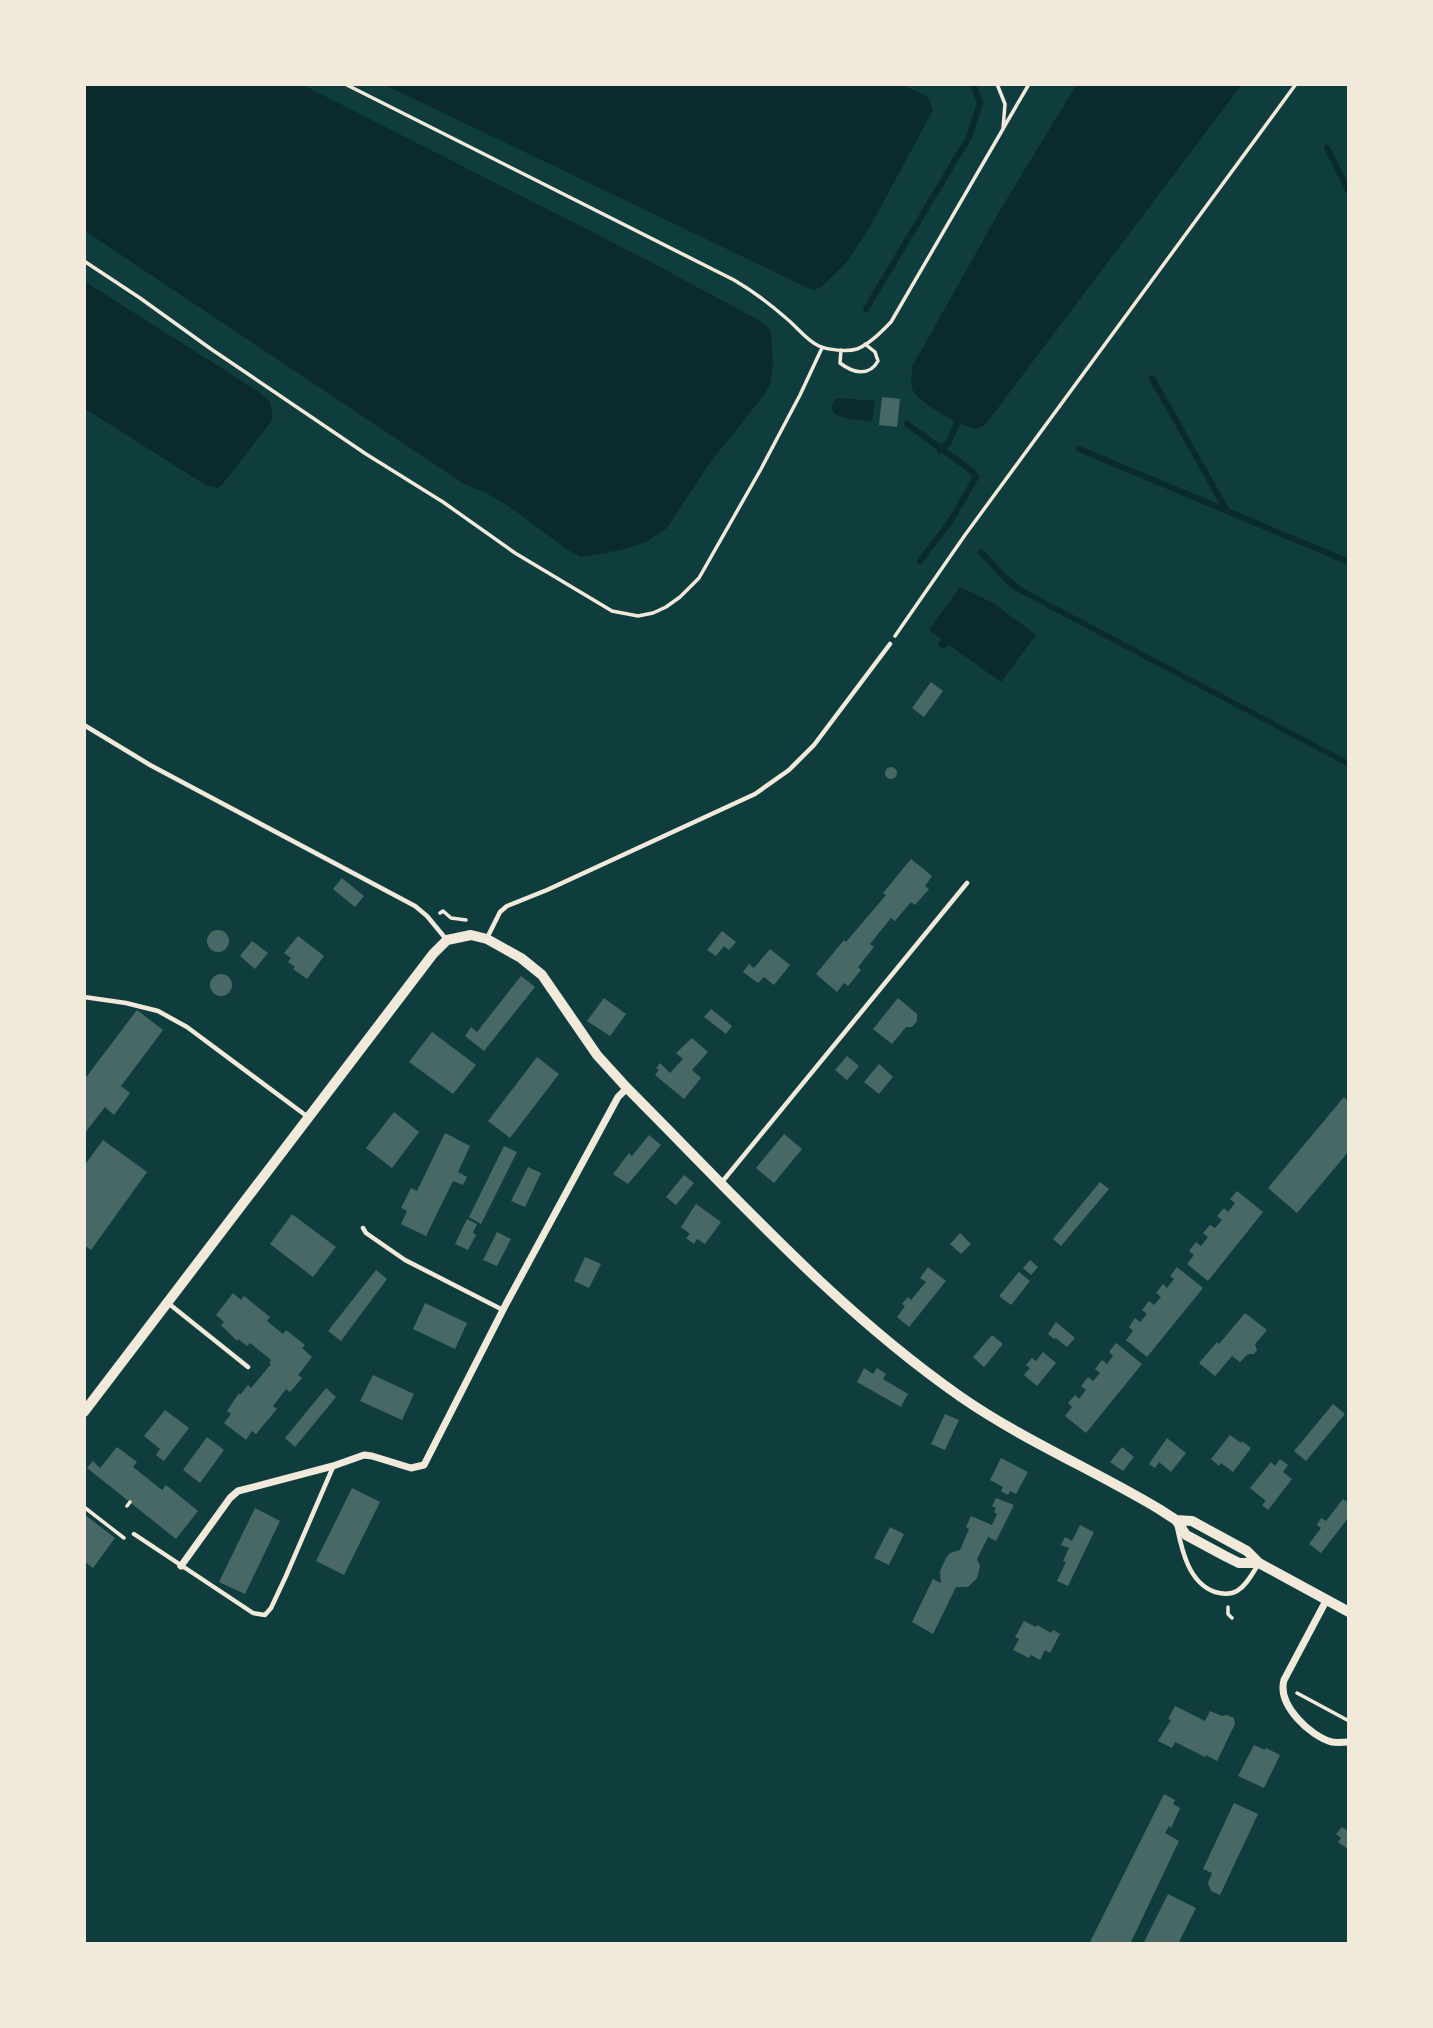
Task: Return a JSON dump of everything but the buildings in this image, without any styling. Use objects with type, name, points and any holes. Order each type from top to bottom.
[{"type":"street","points":[[84,1412],[427,961],[447,940],[471,935],[487,939],[521,958],[542,975],[590,1046],[627,1088],[856,1315],[944,1384],[989,1415],[1175,1520],[1192,1521],[1247,1551],[1259,1563],[1349,1612]]},
{"type":"street","points":[[181,1566],[230,1498],[238,1491],[364,1455],[411,1468],[424,1465],[503,1310],[618,1097],[627,1088]]},
{"type":"street","points":[[1326,1600],[1283,1685],[1282,1692],[1293,1713],[1306,1726],[1332,1742],[1349,1742]]},
{"type":"lane","points":[[487,939],[500,912],[507,906],[755,794],[789,770],[814,745],[890,644]]},
{"type":"lane","points":[[84,725],[150,765],[415,906],[447,940]]},
{"type":"lane","points":[[721,1183],[967,883]]},
{"type":"lane","points":[[84,997],[127,1003],[158,1012],[187,1027],[308,1117]]},
{"type":"lane","points":[[363,1228],[366,1233],[405,1260],[503,1310]]},
{"type":"lane","points":[[167,1303],[248,1367]]},
{"type":"lane","points":[[134,1534],[253,1613],[265,1615],[281,1587],[333,1466]]},
{"type":"lane","points":[[1175,1520],[1183,1551],[1192,1571],[1209,1589],[1225,1594],[1237,1591],[1259,1563]]},
{"type":"path","points":[[345,84],[734,280],[754,292],[811,342],[822,348],[841,350],[857,349],[891,322],[1029,84]]},
{"type":"path","points":[[997,84],[1005,104],[1003,129]]},
{"type":"path","points":[[890,644],[965,535],[1296,84]]},
{"type":"path","points":[[84,261],[515,553],[612,611],[638,616],[666,607],[699,578],[761,469],[822,348]]},
{"type":"path","points":[[841,350],[840,363],[851,370],[864,373],[874,368],[878,361],[875,352],[864,344]]},
{"type":"path","points":[[440,913],[443,911],[454,919],[474,919]]},
{"type":"path","points":[[84,1507],[122,1536]]},
{"type":"path","points":[[1228,1607],[1228,1614],[1232,1618]]},
{"type":"path","points":[[1283,1685],[1349,1721]]},
{"type":"water","points":[[84,84],[301,84],[647,260],[762,322],[771,334],[773,366],[770,384],[709,464],[667,528],[646,542],[621,550],[580,557],[510,507],[464,484],[84,230]]},
{"type":"water","points":[[383,84],[901,84],[928,97],[933,110],[871,225],[847,262],[815,290]]},
{"type":"water","points":[[1077,84],[1242,84],[987,422],[979,428],[973,428],[936,410],[915,394],[911,385],[912,367],[999,212]]},
{"type":"water","points":[[84,281],[259,392],[270,402],[273,417],[270,423],[218,488],[207,486],[84,408]]},
{"type":"water","points":[[839,398],[875,401],[872,422],[844,418],[833,413],[832,405]]},
{"type":"water","points":[[981,548],[1026,590],[1349,761],[1349,767],[1012,589],[977,553]]},
{"type":"water","points":[[960,587],[995,604],[1036,635],[1001,682],[949,645],[944,649],[938,645],[941,639],[929,630]]},
{"type":"waterway","points":[[866,309],[969,137],[980,103],[973,84]]},
{"type":"waterway","points":[[1327,148],[1349,192]]},
{"type":"waterway","points":[[1152,378],[1227,511]]},
{"type":"waterway","points":[[940,450],[948,443],[958,421]]},
{"type":"waterway","points":[[907,424],[972,471],[976,477],[950,522],[920,561]]},
{"type":"waterway","points":[[1079,449],[1349,562]]}]
